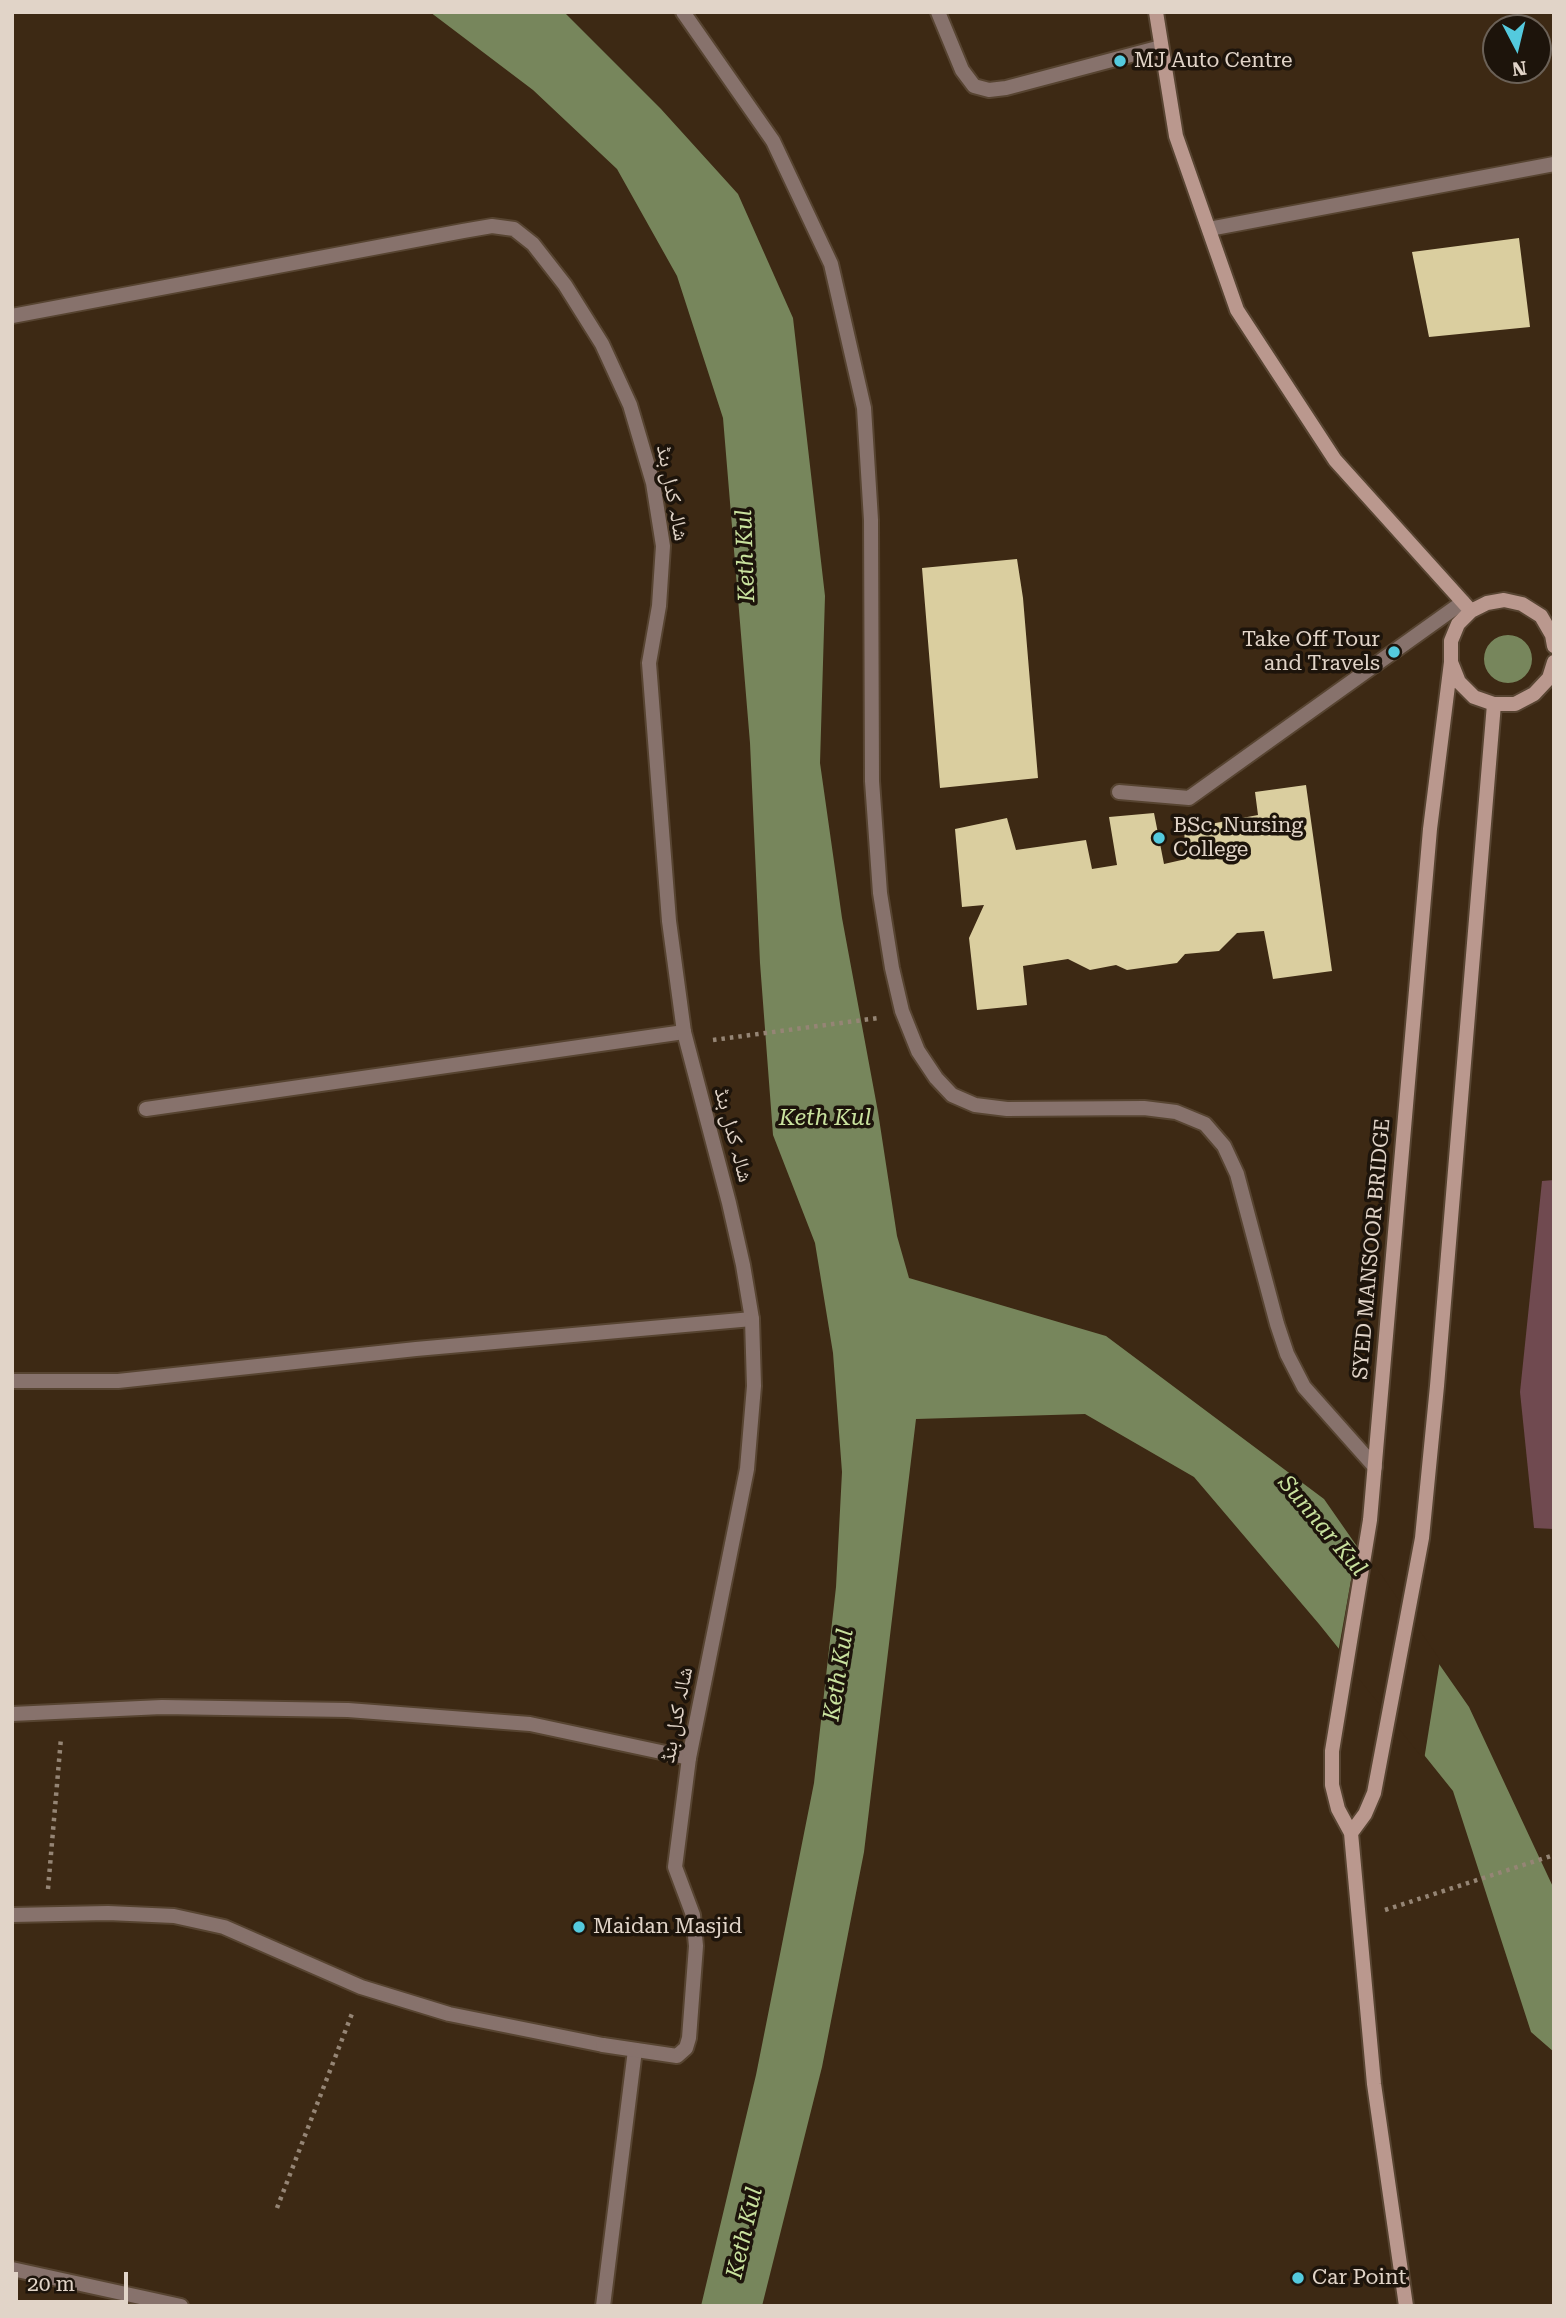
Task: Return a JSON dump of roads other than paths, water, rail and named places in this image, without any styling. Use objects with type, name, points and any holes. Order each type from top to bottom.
[{"type":"main road","points":[[1156,12],[1175,136],[1237,310],[1335,460],[1467,606],[1504,600],[1522,604],[1541,616],[1553,636]]},
{"type":"main road","name":"SYED MANSOOR BRIDGE","points":[[1406,2306],[1374,2084],[1350,1833],[1338,1809],[1332,1785],[1332,1751],[1370,1520],[1430,829],[1451,662],[1451,641],[1467,606]]},
{"type":"main road","points":[[1451,662],[1459,682],[1474,697],[1494,704],[1516,704],[1534,694],[1549,678],[1554,662]]},
{"type":"main road","points":[[1350,1833],[1365,1814],[1374,1793],[1382,1761],[1422,1538],[1494,704]]},
{"type":"street","points":[[683,12],[773,141],[831,264],[864,408],[871,520],[873,781],[880,893],[902,1011],[918,1051],[936,1078],[953,1095],[975,1105],[1007,1109],[1144,1108],[1177,1112],[1205,1124],[1224,1146],[1237,1174],[1287,1354],[1304,1387],[1374,1467]]},
{"type":"street","points":[[938,12],[962,70],[974,86],[989,90],[1006,88],[1161,47]]},
{"type":"street","points":[[1209,229],[1554,164]]},
{"type":"street","name":"شالہ کدل بنڈ","points":[[12,316],[492,226],[514,229],[533,244],[565,285],[602,344],[630,405],[653,484],[663,546],[659,606],[649,663],[669,920],[684,1032],[743,1265],[752,1319],[754,1386],[747,1469],[689,1758],[675,1867],[693,1915],[696,1946],[691,2027],[686,2048],[677,2056],[603,2045],[449,2014],[361,1987],[224,1927],[174,1916],[108,1913],[12,1915]]},
{"type":"street","points":[[1119,792],[1189,798],[1467,606]]},
{"type":"street","points":[[146,1108],[684,1032]]},
{"type":"street","points":[[12,1381],[118,1381],[416,1349],[752,1319]]},
{"type":"street","points":[[12,1714],[162,1707],[361,1711],[530,1724],[689,1758]]},
{"type":"street","points":[[603,2306],[635,2050]]},
{"type":"street","points":[[12,2269],[181,2306]]},
{"type":"water","name":"Keth Kul","points":[[430,12],[564,12],[661,109],[738,194],[793,318],[825,596],[820,763],[842,918],[878,1112],[897,1236],[909,1278],[1106,1336],[1324,1499],[1469,1707],[1554,1889],[1554,2052],[1531,2032],[1453,1791],[1319,1624],[1194,1477],[1085,1414],[916,1419],[864,1852],[822,2067],[762,2306],[701,2306],[756,2075],[814,1783],[836,1587],[842,1472],[833,1353],[815,1243],[773,1135],[760,963],[750,743],[723,418],[677,276],[617,169],[533,90]]},
{"type":"water","points":[[1508,635],[1517,636],[1525,642],[1531,650],[1531,668],[1525,676],[1517,682],[1508,683],[1499,682],[1491,676],[1485,668],[1484,659],[1485,650],[1491,642],[1499,636]]},
{"type":"place","name":"MJ Auto Centre","points":[[1120,61]]},
{"type":"place","name":"Take Off Tour and Travels","points":[[1394,652]]},
{"type":"place","name":"BSc. Nursing College","points":[[1159,838]]},
{"type":"place","name":"Maidan Masjid","points":[[579,1927]]},
{"type":"place","name":"Car Point","points":[[1298,2278]]},
{"type":"water label","name":"Sunnar Kul","points":[[1322,1526]]}]
